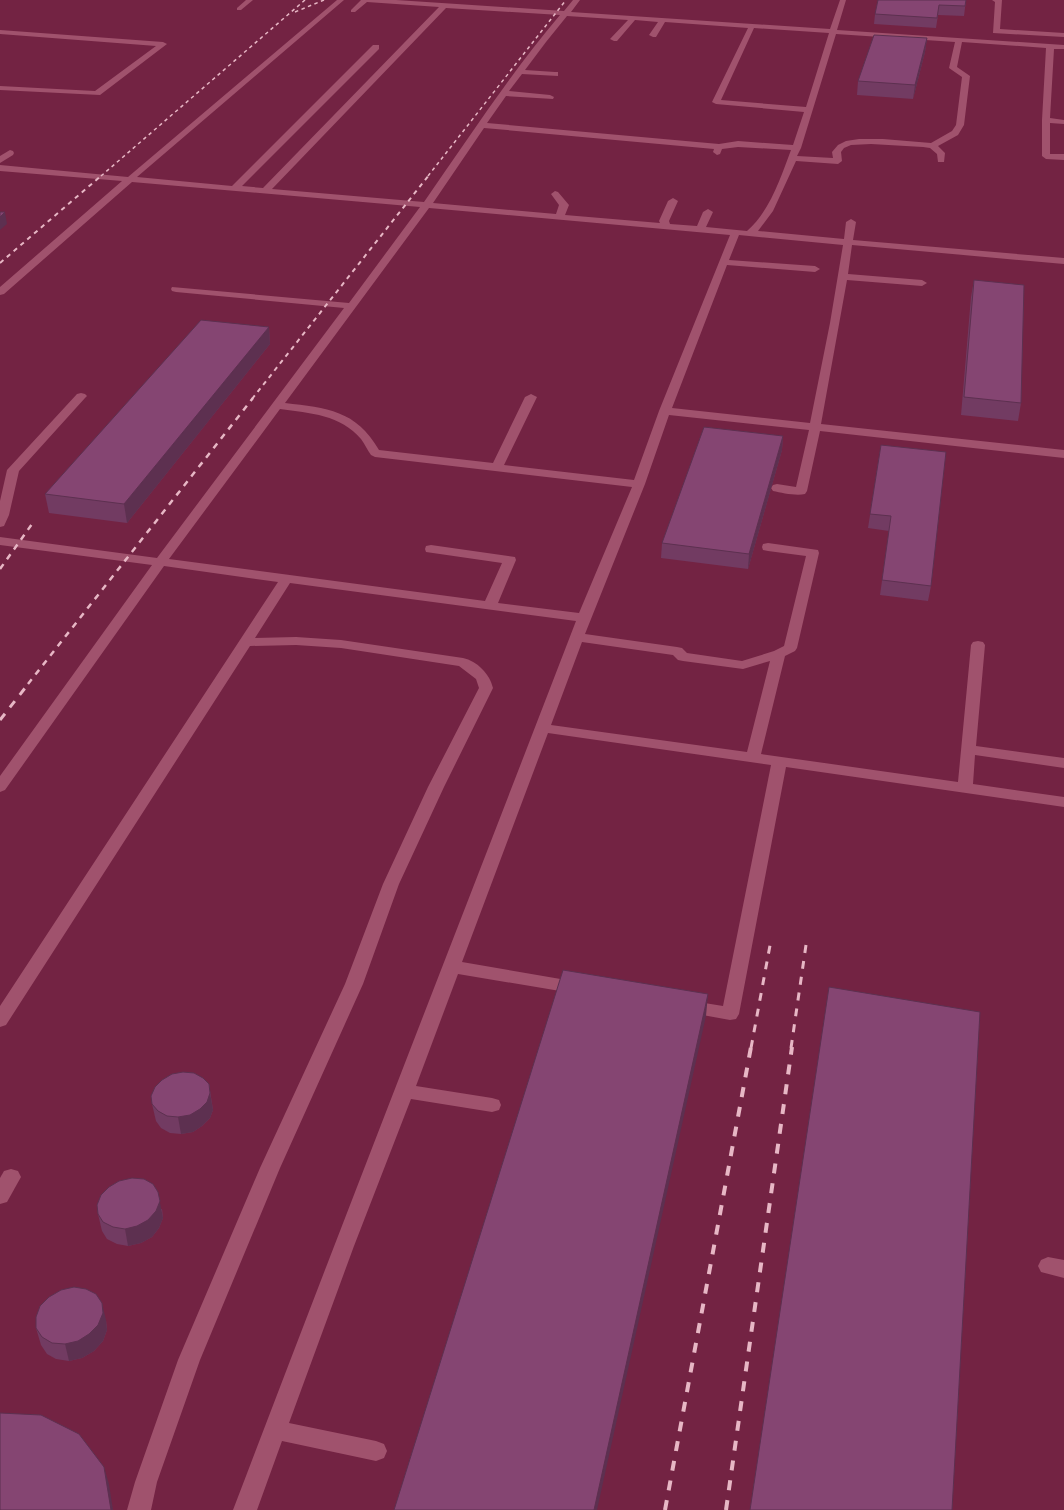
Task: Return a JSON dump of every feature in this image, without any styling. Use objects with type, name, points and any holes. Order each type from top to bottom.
[{"type":"lane","points":[[239,9],[250,0]]},
{"type":"lane","points":[[0,292],[341,0]]},
{"type":"lane","points":[[353,11],[365,0],[1064,47]]},
{"type":"lane","points":[[487,8],[494,0]]},
{"type":"lane","points":[[0,787],[161,562],[426,206],[504,93],[564,14],[577,0]]},
{"type":"lane","points":[[749,234],[760,226],[768,214],[793,158],[843,0]]},
{"type":"lane","points":[[995,0],[998,0],[996,31],[1064,35]]},
{"type":"lane","points":[[412,12],[421,4]]},
{"type":"lane","points":[[264,192],[445,5]]},
{"type":"lane","points":[[614,39],[633,18]]},
{"type":"lane","points":[[653,34],[663,20]]},
{"type":"lane","points":[[752,26],[716,102],[809,110]]},
{"type":"lane","points":[[0,32],[164,44],[97,93],[0,88]]},
{"type":"lane","points":[[793,158],[838,162],[836,156],[837,151],[841,146],[868,141],[932,146],[955,133],[960,125],[966,76],[954,68],[959,40]]},
{"type":"lane","points":[[1050,46],[1046,120],[1046,156],[1064,157]]},
{"type":"lane","points":[[234,189],[376,47]]},
{"type":"lane","points":[[520,72],[555,74]]},
{"type":"lane","points":[[504,93],[550,97]]},
{"type":"lane","points":[[1046,120],[1064,122]]},
{"type":"lane","points":[[482,125],[600,135],[718,150],[738,144],[797,148]]},
{"type":"lane","points":[[584,142],[600,135]]},
{"type":"lane","points":[[932,146],[940,153],[941,160]]},
{"type":"lane","points":[[0,160],[10,153]]},
{"type":"lane","points":[[0,168],[1064,261]]},
{"type":"lane","points":[[555,194],[564,205],[559,218]]},
{"type":"lane","points":[[666,227],[664,221],[673,201]]},
{"type":"lane","points":[[700,230],[708,212]]},
{"type":"lane","points":[[777,488],[801,491],[844,277],[851,222]]},
{"type":"lane","points":[[245,1510],[344,1246],[453,967],[577,636],[639,484],[665,411],[735,233]]},
{"type":"lane","points":[[724,262],[815,269]]},
{"type":"lane","points":[[844,277],[922,283]]},
{"type":"lane","points":[[176,289],[351,306]]},
{"type":"lane","points":[[0,523],[13,470],[81,396]]},
{"type":"lane","points":[[497,466],[531,398]]},
{"type":"lane","points":[[278,405],[332,413],[357,428],[370,442],[375,453],[497,466],[639,484]]},
{"type":"lane","points":[[665,411],[1064,454]]},
{"type":"lane","points":[[0,541],[584,618]]},
{"type":"lane","points":[[577,636],[677,650],[683,658],[743,665],[779,654],[790,648],[813,553],[768,547]]},
{"type":"lane","points":[[431,549],[510,560],[490,605]]},
{"type":"lane","points":[[0,1020],[288,578]]},
{"type":"lane","points":[[139,1510],[146,1482],[189,1360],[258,1196],[354,984],[391,884],[436,787],[486,688],[485,681],[476,671],[463,662],[341,644],[296,641],[246,642]]},
{"type":"lane","points":[[965,788],[978,645]]},
{"type":"lane","points":[[753,758],[779,654]]},
{"type":"lane","points":[[542,728],[1064,802]]},
{"type":"lane","points":[[969,750],[1064,763]]},
{"type":"lane","points":[[669,1003],[730,1014],[779,762]]},
{"type":"lane","points":[[453,967],[592,990]]},
{"type":"lane","points":[[405,1092],[492,1105]]},
{"type":"lane","points":[[0,1196],[11,1177]]},
{"type":"lane","points":[[276,1430],[376,1451]]},
{"type":"shaded area","points":[[0,0],[1064,0],[1064,1510],[0,1510]]},
{"type":"building","points":[[878,0],[966,0],[965,6],[939,5],[937,18],[875,14]]},
{"type":"building","points":[[874,35],[927,38],[915,85],[858,81]]},
{"type":"building","points":[[0,212],[5,212],[0,217]]},
{"type":"building","points":[[974,280],[1024,285],[1021,403],[964,397]]},
{"type":"building","points":[[201,320],[269,327],[124,504],[45,494]]},
{"type":"building","points":[[704,427],[783,436],[749,554],[662,543]]},
{"type":"building","points":[[881,445],[946,452],[931,586],[882,580],[891,516],[870,514]]},
{"type":"building","points":[[563,970],[708,994],[594,1510],[394,1510]]},
{"type":"building","points":[[829,987],[980,1012],[952,1510],[750,1510]]},
{"type":"building","points":[[183,1072],[194,1073],[203,1078],[209,1084],[210,1093],[207,1102],[200,1109],[190,1115],[178,1117],[167,1116],[158,1111],[152,1104],[151,1096],[155,1087],[162,1080],[172,1074]]},
{"type":"building","points":[[132,1178],[144,1179],[153,1184],[158,1192],[160,1201],[156,1211],[148,1220],[137,1226],[125,1229],[113,1227],[103,1222],[98,1214],[97,1205],[101,1195],[109,1187],[119,1181]]},
{"type":"building","points":[[74,1287],[86,1289],[96,1294],[102,1303],[103,1313],[98,1325],[89,1334],[78,1341],[65,1344],[52,1343],[42,1337],[36,1328],[36,1317],[40,1306],[49,1297],[61,1290]]},
{"type":"building","points":[[0,1413],[41,1415],[79,1434],[104,1467],[111,1510],[0,1510]]},
{"type":"railway","points":[[101,176],[305,0]]},
{"type":"railway","points":[[295,12],[324,0]]},
{"type":"railway","points":[[428,176],[566,0]]},
{"type":"railway","points":[[0,263],[102,175]]},
{"type":"railway","points":[[252,399],[429,175]]},
{"type":"railway","points":[[28,684],[253,398]]},
{"type":"railway","points":[[0,569],[32,524]]},
{"type":"railway","points":[[0,720],[29,683]]},
{"type":"railway","points":[[751,1048],[771,940]]},
{"type":"railway","points":[[791,1048],[806,945]]},
{"type":"railway","points":[[665,1510],[751,1047]]},
{"type":"railway","points":[[726,1510],[792,1047]]}]
